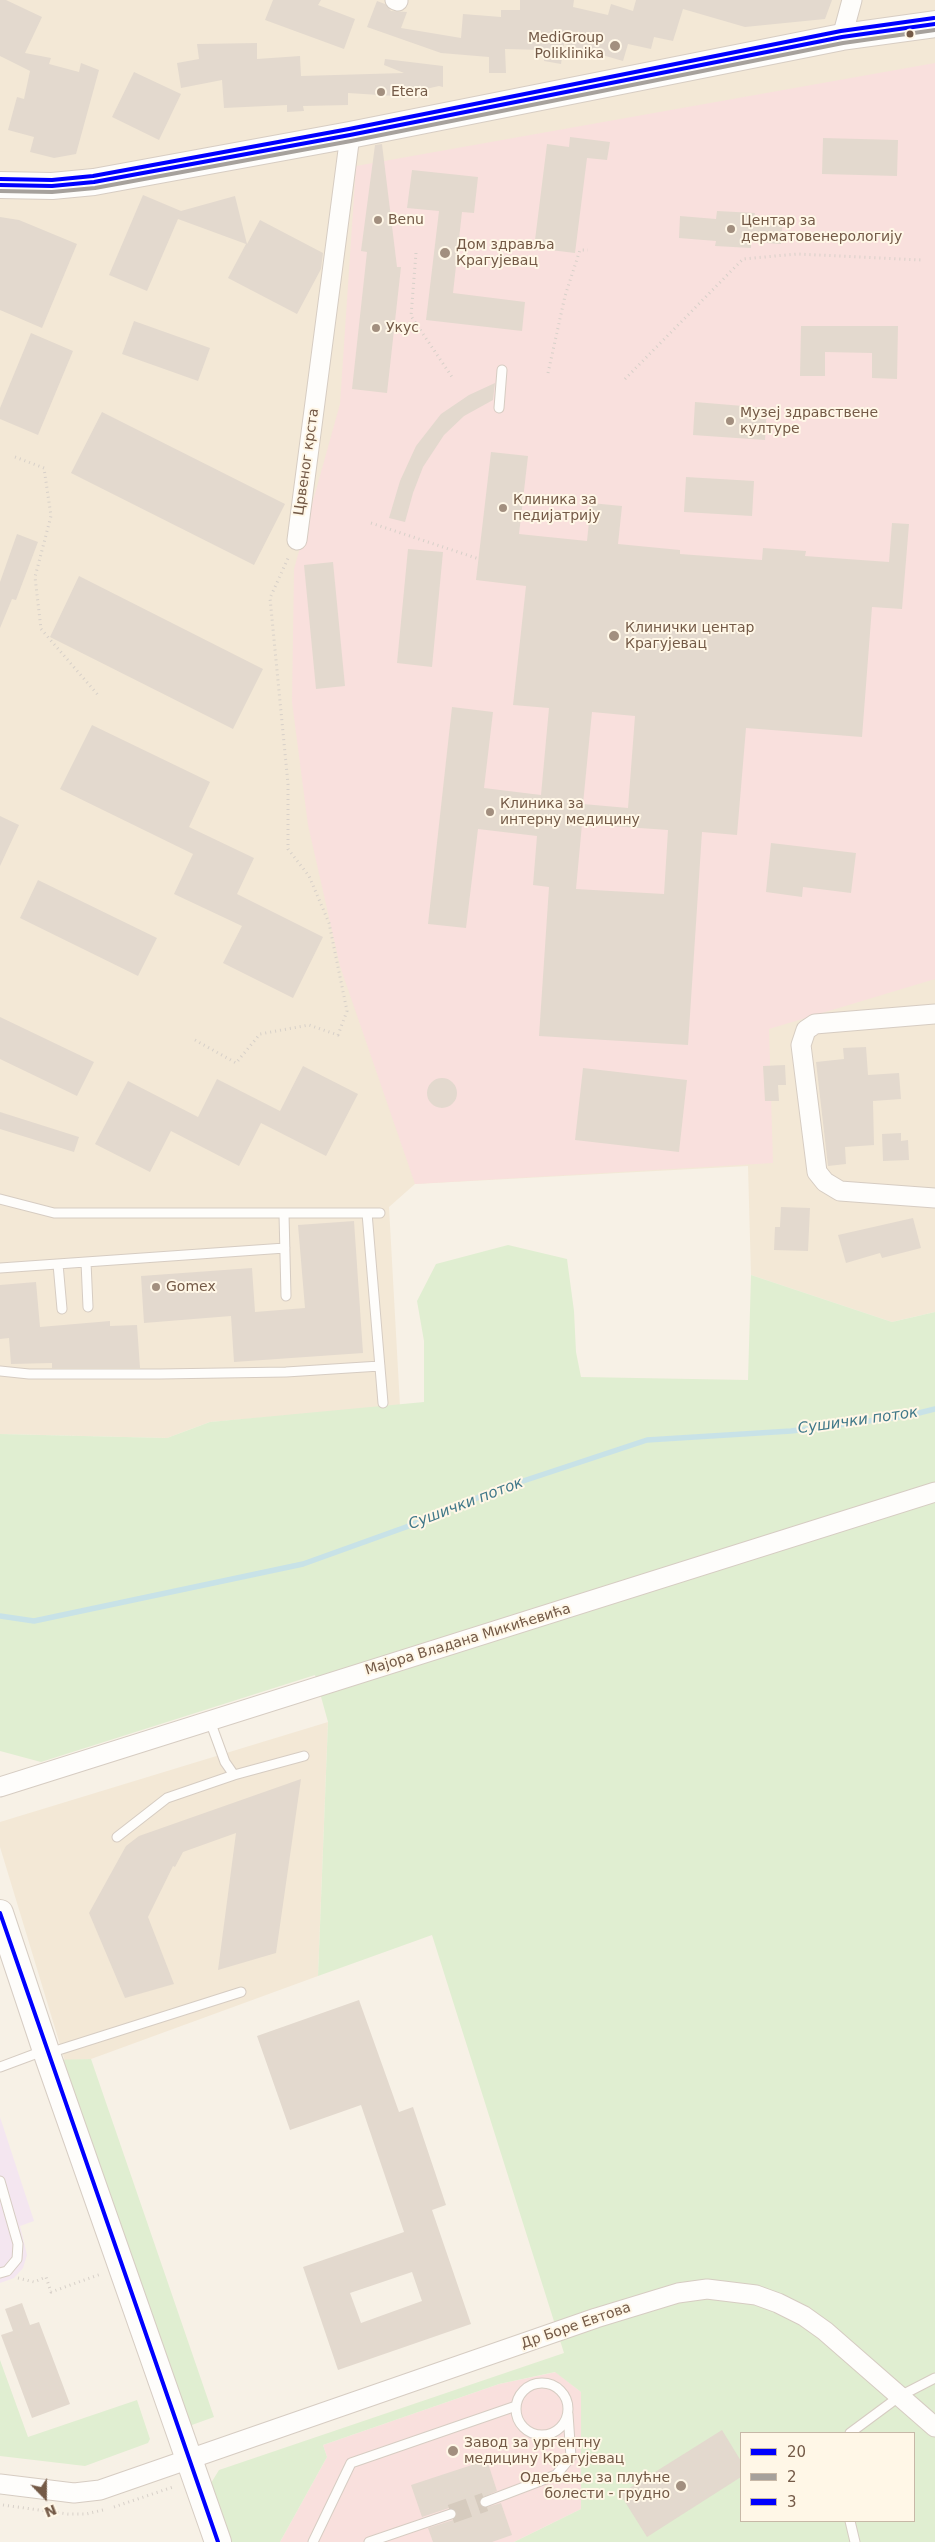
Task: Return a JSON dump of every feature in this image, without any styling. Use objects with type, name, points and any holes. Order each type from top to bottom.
[{"type":"main road","points":[[0,185],[52,186],[94,182],[350,135],[842,37],[935,24]]},
{"type":"main road","points":[[0,1913],[46,2052],[218,2542]]},
{"type":"street","points":[[842,37],[852,0]]},
{"type":"street","name":"Црвеног крста","points":[[297,540],[350,135]]},
{"type":"street","points":[[935,1014],[815,1024],[806,1030],[801,1045],[817,1172],[825,1182],[840,1191],[935,1198]]},
{"type":"street","name":"Мајора Владана Микићевића","points":[[0,1787],[935,1492]]},
{"type":"street","name":"Др Боре Евтова","points":[[0,2484],[83,2493],[109,2487],[188,2458],[605,2316],[678,2293],[707,2289],[756,2295],[804,2316],[825,2331],[935,2427]]},
{"type":"lane","points":[[499,408],[502,370]]},
{"type":"lane","points":[[0,1199],[54,1213],[380,1213]]},
{"type":"lane","points":[[367,1213],[383,1402]]},
{"type":"lane","points":[[284,1214],[286,1296]]},
{"type":"lane","points":[[0,1268],[285,1248]]},
{"type":"lane","points":[[86,1262],[88,1307]]},
{"type":"lane","points":[[58,1264],[62,1309]]},
{"type":"lane","points":[[0,1370],[29,1374],[160,1374],[286,1372],[380,1366]]},
{"type":"lane","points":[[210,1721],[225,1762],[234,1775]]},
{"type":"lane","points":[[117,1837],[167,1798],[234,1775],[304,1756]]},
{"type":"lane","points":[[0,2067],[241,1992]]},
{"type":"lane","points":[[0,2181],[18,2244],[16,2259],[4,2272]]},
{"type":"lane","points":[[851,2432],[900,2396],[935,2378]]},
{"type":"lane","points":[[485,2502],[556,2475],[571,2457],[568,2404],[560,2390],[546,2383],[530,2386],[518,2398],[516,2406],[519,2422],[531,2433],[538,2435],[554,2432],[566,2420],[568,2412]]},
{"type":"lane","points":[[313,2542],[351,2463],[516,2406]]},
{"type":"lane","points":[[369,2542],[451,2514]]},
{"type":"lane","points":[[850,2522],[854,2542]]},
{"type":"path","points":[[548,373],[564,296],[580,250],[588,250]]},
{"type":"path","points":[[416,253],[411,316],[452,377]]},
{"type":"path","points":[[625,379],[743,258],[797,254],[922,260]]},
{"type":"path","points":[[15,457],[44,468],[50,516],[35,577],[41,629],[98,695]]},
{"type":"path","points":[[371,522],[478,559]]},
{"type":"path","points":[[195,1040],[236,1063],[260,1034],[309,1025],[338,1035],[347,1011],[329,923],[309,876],[288,848],[288,784],[270,598],[297,540]]},
{"type":"path","points":[[4,2272],[22,2280],[34,2282],[46,2277],[51,2292],[102,2273]]},
{"type":"shaded area","points":[[0,0],[935,0],[935,1312],[892,1322],[751,1275],[748,1166],[415,1184],[389,1207],[400,1406],[210,1422],[167,1438],[0,1434]]},
{"type":"shaded area","name":"Клинички центар Крагујевац","points":[[935,63],[935,979],[769,1029],[773,1163],[415,1184],[340,966],[308,825],[292,702],[294,569],[340,404],[356,166]]},
{"type":"shaded area","points":[[328,1722],[318,1976],[91,2059],[65,2061],[0,1847],[0,1822]]},
{"type":"shaded area","points":[[0,2117],[34,2221],[20,2226],[27,2255],[23,2268],[14,2278],[0,2283]]},
{"type":"shaded area","name":"Завод за ургентну медицину Крагујевац","points":[[556,2372],[581,2392],[581,2509],[514,2542],[280,2542],[327,2457],[323,2445],[499,2384]]},
{"type":"green space","points":[[508,1245],[567,1259],[574,1311],[576,1352],[581,1377],[748,1380],[751,1275],[892,1322],[935,1312],[935,2542],[514,2542],[581,2509],[581,2392],[555,2372],[499,2384],[323,2445],[327,2457],[280,2542],[226,2542],[208,2488],[219,2470],[564,2353],[432,1935],[318,1976],[328,1722],[315,1675],[41,1762],[0,1751],[0,1434],[167,1438],[210,1422],[424,1402],[424,1341],[417,1301],[436,1264]]},
{"type":"green space","points":[[91,2059],[214,2417],[178,2430],[49,2060]]},
{"type":"green space","points":[[0,2360],[28,2437],[137,2400],[150,2439],[148,2443],[85,2466],[0,2456]]},
{"type":"building","points":[[0,0],[6,0],[42,17],[25,53],[51,58],[49,64],[79,72],[81,63],[99,70],[76,154],[54,158],[30,152],[34,137],[8,130],[17,97],[24,99],[30,71],[0,56]]},
{"type":"building","points":[[273,0],[321,0],[318,5],[355,19],[344,49],[265,20]]},
{"type":"building","points":[[520,0],[574,0],[573,7],[608,15],[611,4],[633,11],[636,0],[832,0],[825,19],[745,27],[683,9],[673,41],[654,37],[651,49],[628,44],[623,61],[564,44],[561,64],[544,61],[545,50],[505,49],[506,73],[489,73],[489,57],[441,53],[367,27],[377,1],[385,4],[391,11],[407,12],[401,28],[461,38],[463,14],[501,17],[501,10],[520,10]]},
{"type":"building","points":[[257,43],[257,59],[300,56],[301,76],[404,73],[384,65],[385,59],[443,66],[443,87],[439,86],[395,96],[348,93],[348,105],[303,106],[304,111],[287,112],[287,105],[224,108],[222,80],[181,88],[177,63],[199,59],[197,44]]},
{"type":"building","points":[[134,72],[181,94],[159,140],[112,117]]},
{"type":"building","points":[[570,137],[610,142],[607,160],[587,158],[575,253],[534,248],[547,144],[569,147]]},
{"type":"building","points":[[823,138],[898,140],[897,176],[822,174]]},
{"type":"building","name":"Укус","points":[[382,144],[397,267],[401,267],[387,393],[352,389],[367,252],[361,251],[375,145]]},
{"type":"building","name":"Дом здравља Крагујевац","points":[[412,170],[478,177],[474,213],[462,212],[453,293],[525,302],[522,331],[426,320],[439,211],[407,208]]},
{"type":"building","points":[[143,195],[181,211],[235,196],[247,244],[260,220],[323,253],[321,269],[297,314],[228,278],[246,244],[178,219],[147,291],[109,275]]},
{"type":"building","name":"Центар за дерматовенерологију","points":[[717,211],[755,213],[754,217],[783,219],[781,244],[751,242],[751,248],[715,246],[716,241],[679,238],[680,216],[716,219]]},
{"type":"building","points":[[0,217],[19,220],[77,244],[42,328],[0,310]]},
{"type":"building","points":[[134,321],[210,348],[198,381],[122,354]]},
{"type":"building","points":[[801,326],[898,326],[897,379],[872,378],[872,353],[825,352],[825,376],[800,376]]},
{"type":"building","points":[[31,333],[73,351],[38,435],[0,419],[0,408]]},
{"type":"building","points":[[495,383],[493,400],[464,416],[444,435],[423,467],[405,522],[389,518],[400,481],[416,446],[441,414],[469,395]]},
{"type":"building","name":"Музеј здравствене културе","points":[[695,402],[767,408],[765,440],[693,435]]},
{"type":"building","points":[[102,412],[285,504],[254,565],[71,473]]},
{"type":"building","points":[[491,452],[528,456],[519,534],[587,541],[591,503],[622,506],[618,544],[680,550],[680,554],[762,560],[763,548],[806,551],[805,556],[889,562],[892,523],[909,524],[902,609],[872,607],[862,737],[746,728],[737,835],[702,832],[688,1045],[539,1036],[549,887],[533,885],[537,836],[478,829],[466,928],[428,924],[452,707],[493,712],[484,788],[541,795],[549,708],[513,705],[526,586],[476,580]],"holes":[[[592,712],[635,716],[628,808],[583,804]],[[582,824],[668,830],[664,894],[576,889]]]},
{"type":"building","points":[[686,477],[754,481],[752,516],[684,512]]},
{"type":"building","points":[[17,534],[38,542],[16,600],[12,599],[0,628],[0,582]]},
{"type":"building","points":[[408,549],[443,552],[432,667],[397,663]]},
{"type":"building","points":[[333,562],[345,686],[316,689],[304,565]]},
{"type":"building","points":[[79,576],[263,669],[233,729],[50,637]]},
{"type":"building","points":[[92,725],[210,782],[189,827],[254,858],[237,894],[323,937],[293,998],[223,963],[242,926],[174,894],[193,854],[60,789]]},
{"type":"building","points":[[0,816],[19,825],[0,866]]},
{"type":"building","points":[[771,843],[856,853],[851,893],[803,887],[802,897],[766,892]]},
{"type":"building","points":[[38,880],[157,938],[138,976],[20,918]]},
{"type":"building","points":[[0,1017],[94,1062],[77,1096],[0,1059]]},
{"type":"building","points":[[866,1047],[868,1075],[899,1073],[901,1099],[873,1101],[874,1145],[845,1147],[846,1164],[828,1166],[816,1062],[844,1059],[843,1048]]},
{"type":"building","points":[[785,1065],[786,1085],[778,1085],[779,1101],[765,1101],[763,1066]]},
{"type":"building","points":[[303,1066],[358,1094],[326,1156],[261,1123],[239,1166],[171,1131],[150,1172],[95,1144],[128,1081],[198,1117],[217,1079],[280,1111]]},
{"type":"building","points":[[583,1068],[687,1080],[679,1152],[575,1140]]},
{"type":"building","points":[[442,1078],[452,1083],[457,1093],[452,1103],[442,1108],[432,1103],[427,1093],[432,1083]]},
{"type":"building","points":[[0,1112],[79,1137],[74,1152],[0,1129]]},
{"type":"building","points":[[901,1133],[901,1141],[908,1140],[909,1160],[883,1161],[882,1134]]},
{"type":"building","points":[[781,1207],[810,1208],[808,1251],[774,1250],[775,1227],[780,1227]]},
{"type":"building","points":[[913,1218],[921,1248],[882,1258],[880,1253],[846,1263],[838,1235]]},
{"type":"building","points":[[354,1221],[363,1353],[234,1362],[231,1316],[144,1323],[141,1276],[252,1268],[255,1312],[305,1308],[298,1225]]},
{"type":"building","points":[[36,1282],[40,1327],[110,1321],[110,1326],[137,1325],[140,1368],[52,1368],[52,1363],[11,1364],[9,1338],[0,1339],[0,1285]]},
{"type":"building","points":[[301,1779],[276,1953],[218,1970],[236,1833],[183,1852],[175,1867],[173,1866],[148,1917],[174,1984],[125,1998],[89,1913],[126,1846],[139,1836]]},
{"type":"building","points":[[359,2000],[399,2112],[413,2107],[446,2205],[432,2210],[471,2324],[338,2370],[303,2267],[404,2232],[361,2105],[290,2130],[257,2036]],"holes":[[[412,2272],[422,2301],[361,2323],[350,2293]]]},
{"type":"building","points":[[22,2303],[30,2325],[39,2322],[70,2404],[32,2418],[1,2335],[13,2331],[5,2309]]},
{"type":"building","name":"Одељење за плућне болести - грудно","points":[[722,2430],[740,2459],[740,2478],[647,2537],[620,2494]]},
{"type":"building","points":[[487,2460],[497,2491],[481,2498],[479,2504],[484,2508],[501,2503],[512,2535],[492,2542],[433,2542],[428,2528],[453,2520],[457,2516],[457,2512],[449,2508],[422,2517],[411,2485]]},
{"type":"waterway","name":"Сушички поток","points":[[0,1616],[34,1621],[303,1564],[406,1527],[499,1489],[647,1440],[791,1431],[907,1416],[935,1409]]},
{"type":"tunnel","points":[[451,2514],[485,2502]]},
{"type":"transit line","name":"3","points":[[0,179],[52,180],[93,176],[349,129],[841,31],[934,18]]},
{"type":"transit line","name":"20","points":[[0,185],[52,186],[94,182],[350,135],[842,37],[935,24]]},
{"type":"transit line","name":"2","points":[[0,191],[52,192],[95,188],[351,141],[843,43],[935,30]]},
{"type":"transit line","name":"20","points":[[0,1913],[218,2542]]},
{"type":"place","name":"MediGroup Poliklinika","points":[[615,46]]},
{"type":"place","name":"Etera","points":[[381,92]]},
{"type":"place","name":"Benu","points":[[378,220]]},
{"type":"place","name":"Центар за дерматовенерологију","points":[[731,229]]},
{"type":"place","name":"Дом здравља Крагујевац","points":[[445,253]]},
{"type":"place","name":"Укус","points":[[376,328]]},
{"type":"place","name":"Музеј здравствене културе","points":[[730,421]]},
{"type":"place","name":"Клиника за педијатрију","points":[[503,508]]},
{"type":"place","name":"Клинички центар Крагујевац","points":[[614,636]]},
{"type":"place","name":"Клиника за интерну медицину","points":[[490,812]]},
{"type":"place","name":"Gomex","points":[[156,1287]]},
{"type":"place","name":"Завод за ургентну медицину Крагујевац","points":[[453,2451]]},
{"type":"place","name":"Одељење за плућне болести - грудно","points":[[681,2486]]}]
